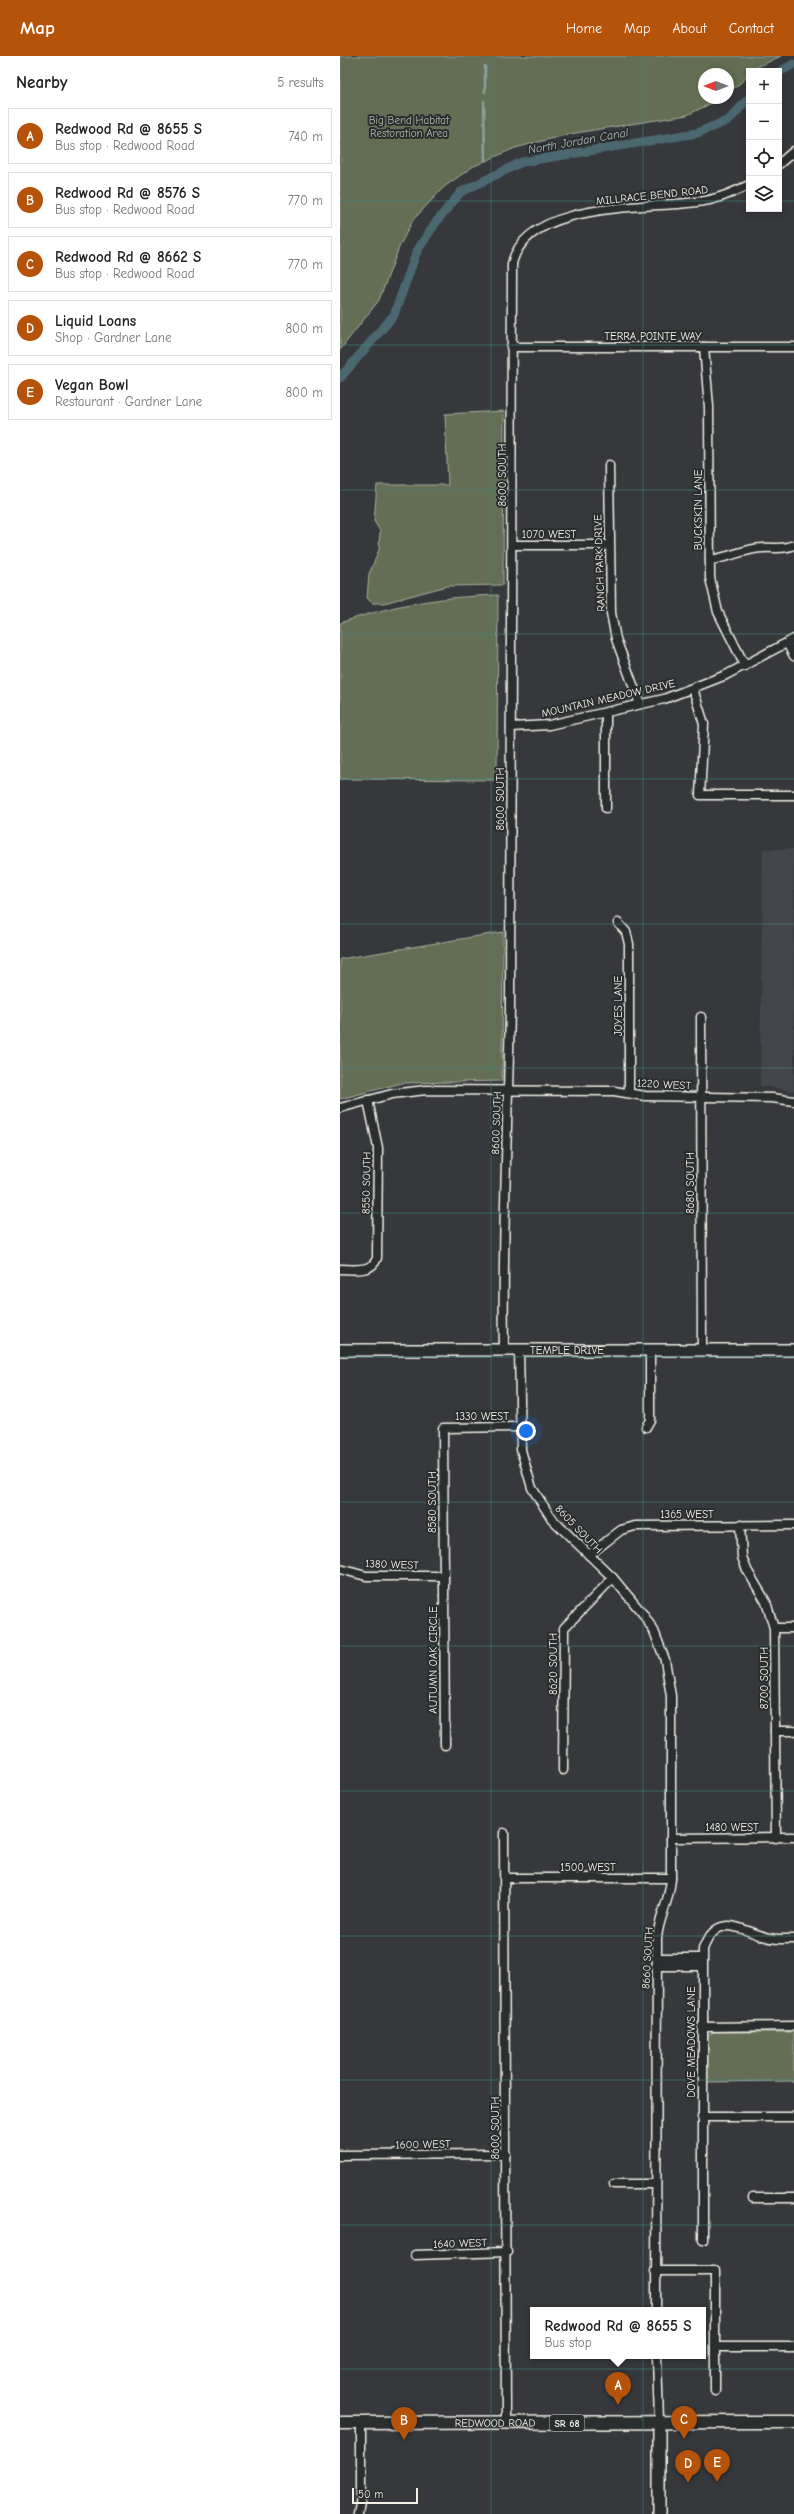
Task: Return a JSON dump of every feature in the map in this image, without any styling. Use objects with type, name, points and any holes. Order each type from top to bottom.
[{"type":"main road","name":"REDWOOD ROAD","points":[[340,2423],[794,2422]]},
{"type":"street","points":[[782,161],[794,151]]},
{"type":"street","name":"MILLRACE BEND ROAD","points":[[518,249],[535,231],[559,220],[621,208],[706,201],[746,187]]},
{"type":"street","name":"8600 SOUTH","points":[[504,1350],[504,1197],[509,1090],[513,545],[511,347],[512,271],[518,249]]},
{"type":"street","name":"TERRA POINTE WAY","points":[[511,347],[794,347]]},
{"type":"street","name":"BUCKSKIN LANE","points":[[704,347],[709,407],[710,578],[718,612],[745,666]]},
{"type":"street","name":"RANCH PARK DRIVE","points":[[609,465],[609,591],[613,626],[625,666],[640,704]]},
{"type":"street","name":"1070 WEST","points":[[513,545],[608,545]]},
{"type":"street","points":[[710,560],[727,558],[751,549],[784,548],[794,545]]},
{"type":"street","points":[[791,641],[794,656]]},
{"type":"street","name":"MOUNTAIN MEADOW DRIVE","points":[[511,727],[549,724],[640,704],[693,689],[745,666],[791,641]]},
{"type":"street","points":[[693,689],[704,724],[700,795],[794,795]]},
{"type":"street","points":[[606,712],[606,808]]},
{"type":"street","name":"JOYES LANE","points":[[618,923],[626,932],[629,944],[629,1092]]},
{"type":"street","name":"8680 SOUTH","points":[[701,1017],[702,1350]]},
{"type":"street","name":"1220 WEST","points":[[340,1108],[368,1100],[415,1090],[629,1092],[645,1096],[772,1098],[794,1101]]},
{"type":"street","name":"8550 SOUTH","points":[[340,1270],[363,1269],[372,1266],[377,1254],[378,1148],[368,1100]]},
{"type":"street","points":[[646,1427],[650,1420],[650,1349]]},
{"type":"street","name":"TEMPLE DRIVE","points":[[340,1350],[794,1350]]},
{"type":"street","name":"8605 SOUTH","points":[[519,1350],[521,1450],[532,1488],[552,1519],[613,1578]]},
{"type":"street","name":"1330 WEST","points":[[443,1428],[520,1427]]},
{"type":"street","name":"8580 SOUTH","points":[[443,1428],[444,1576]]},
{"type":"street","name":"8700 SOUTH","points":[[740,1525],[742,1557],[747,1570],[766,1602],[774,1628],[776,1838]]},
{"type":"street","name":"1365 WEST","points":[[589,1555],[621,1530],[635,1526],[794,1525]]},
{"type":"street","name":"1380 WEST","points":[[340,1569],[366,1576],[444,1576]]},
{"type":"street","name":"AUTUMN OAK CIRCLE","points":[[444,1576],[445,1745]]},
{"type":"street","name":"8620 SOUTH","points":[[564,1770],[564,1628],[613,1578]]},
{"type":"street","name":"8660 SOUTH","points":[[613,1578],[654,1631],[666,1660],[670,1696],[671,1878],[670,1894],[658,1929],[656,1962],[656,2307]]},
{"type":"street","points":[[774,1628],[794,1628]]},
{"type":"street","points":[[776,1731],[794,1731]]},
{"type":"street","name":"8600 SOUTH","points":[[504,1834],[507,2252],[506,2423]]},
{"type":"street","name":"1480 WEST","points":[[670,1838],[776,1838],[794,1836]]},
{"type":"street","name":"1500 WEST","points":[[505,1878],[671,1878]]},
{"type":"street","name":"DOVE MEADOWS LANE","points":[[703,2240],[702,1962],[706,1941],[712,1934],[729,1926],[748,1929],[768,1938],[794,1939]]},
{"type":"street","points":[[656,1962],[702,1962]]},
{"type":"street","points":[[702,2027],[794,2026]]},
{"type":"street","points":[[702,2117],[794,2117]]},
{"type":"street","name":"1600 WEST","points":[[340,2155],[506,2154]]},
{"type":"street","points":[[614,2184],[655,2184]]},
{"type":"street","points":[[753,2198],[794,2198]]},
{"type":"street","name":"1640 WEST","points":[[415,2255],[507,2252]]},
{"type":"street","points":[[655,2271],[715,2270],[715,2391]]},
{"type":"street","points":[[716,2347],[794,2347]]},
{"type":"street","points":[[657,2359],[659,2514]]},
{"type":"street","points":[[358,2514],[362,2499],[362,2423]]},
{"type":"shaded area","points":[[763,849],[794,849],[794,1091],[760,1086]]},
{"type":"green space","name":"Big Bend Habitat Restoration Area","points":[[340,56],[781,56],[755,68],[746,68],[746,76],[744,80],[734,88],[734,68],[698,68],[698,104],[710,104],[687,115],[569,134],[515,148],[472,167],[444,187],[413,220],[400,245],[379,300],[340,350]]},
{"type":"green space","points":[[504,411],[503,585],[447,586],[384,603],[372,603],[367,598],[369,574],[379,550],[380,531],[374,521],[377,485],[448,485],[445,414]]},
{"type":"green space","points":[[498,595],[497,780],[340,779],[340,623],[399,606],[437,600]]},
{"type":"green space","points":[[503,932],[502,1081],[402,1083],[340,1099],[340,959]]},
{"type":"green space","points":[[713,2032],[794,2032],[794,2081],[706,2082],[705,2037]]},
{"type":"waterway","name":"North Jordan Canal","points":[[782,70],[794,64]]},
{"type":"waterway","points":[[485,66],[485,92]]},
{"type":"waterway","points":[[484,101],[485,160]]},
{"type":"waterway","name":"North Jordan Canal","points":[[340,378],[394,315],[417,251],[437,221],[461,192],[522,162],[697,133],[729,120],[746,101]]},
{"type":"place","name":"Redwood Rd @ 8655 S","points":[[618,2405]]},
{"type":"place","name":"Redwood Rd @ 8662 S","points":[[684,2439]]},
{"type":"place","name":"Redwood Rd @ 8576 S","points":[[404,2440]]},
{"type":"place","name":"Vegan Bowl","points":[[717,2482]]},
{"type":"place","name":"Liquid Loans","points":[[688,2483]]}]
